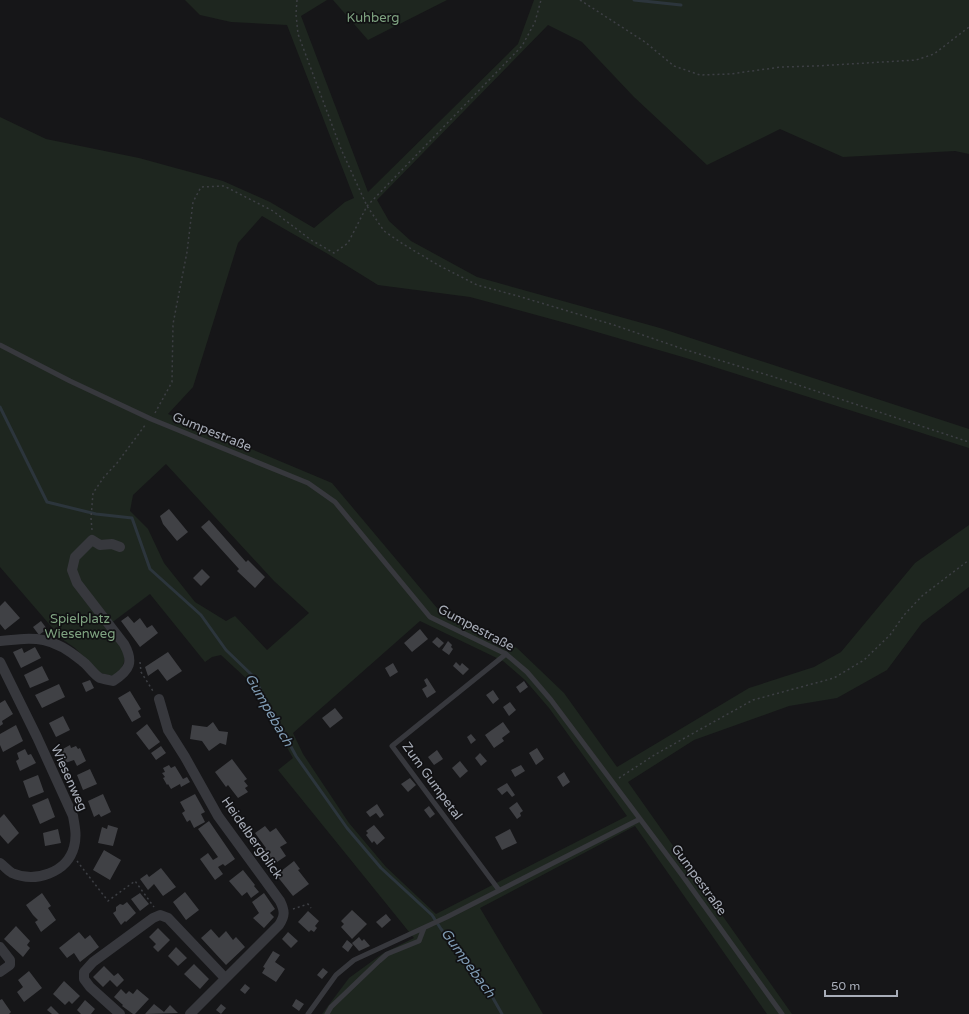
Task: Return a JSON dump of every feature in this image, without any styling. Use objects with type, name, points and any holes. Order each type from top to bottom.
[{"type":"street","points":[[0,641],[36,638],[48,640],[76,655],[100,678],[113,681],[122,674],[128,668],[130,662],[129,653],[124,644],[77,582],[72,570],[75,558],[92,540],[100,545],[112,544],[120,547]]},
{"type":"street","name":"Wiesenweg","points":[[0,662],[37,737],[73,816],[76,829],[72,853]]},
{"type":"street","name":"Heidelbergblick","points":[[159,699],[168,730],[218,816],[280,901],[284,909],[284,913]]},
{"type":"street","points":[[0,863],[11,872],[29,877],[38,877],[58,869],[65,863],[72,853]]},
{"type":"street","points":[[190,1014],[279,925],[284,917],[284,913]]},
{"type":"street","points":[[120,1014],[90,987],[84,979],[84,972],[93,962],[153,918],[160,915],[168,918],[225,978]]},
{"type":"street","points":[[0,947],[10,960],[10,965],[0,972]]},
{"type":"lane","name":"Gumpestraße","points":[[0,345],[70,381],[152,420],[308,483],[335,502],[430,617],[506,654],[527,672],[551,700],[613,782],[782,1014]]},
{"type":"lane","name":"Zum Gumpetal","points":[[499,890],[392,746],[506,654]]},
{"type":"lane","points":[[308,1014],[336,975],[354,960],[447,917],[640,819]]},
{"type":"lane","points":[[327,1014],[331,1007],[378,961],[387,954],[419,941],[425,927]]},
{"type":"path","points":[[297,0],[296,14],[298,34],[342,149],[367,206],[384,231],[403,244],[438,265],[477,285],[614,325],[969,442]]},
{"type":"path","points":[[91,524],[93,493],[104,477],[133,443],[144,425],[152,420],[172,382],[173,324],[187,252],[193,202],[201,187],[224,186],[273,211],[311,240],[334,253],[348,243],[367,206],[522,46],[535,22],[541,0]]},
{"type":"path","points":[[580,0],[645,42],[674,66],[700,75],[730,74],[781,67],[916,60],[934,54],[969,27]]},
{"type":"path","points":[[613,782],[656,754],[753,700],[834,678],[864,660],[890,635],[904,615],[922,596],[969,560]]},
{"type":"path","points":[[130,662],[140,662],[141,672],[159,699]]},
{"type":"path","points":[[72,853],[108,902],[135,882],[160,915]]},
{"type":"path","points":[[284,913],[308,904],[311,908]]},
{"type":"green space","name":"Spielplatz Wiesenweg","points":[[185,0],[327,0],[301,16],[368,192],[518,44],[534,0],[969,0],[969,154],[955,151],[843,157],[780,129],[707,165],[634,97],[582,42],[548,25],[377,200],[389,221],[411,241],[477,277],[660,328],[969,429],[969,448],[686,358],[573,325],[470,297],[378,285],[262,216],[238,243],[193,387],[168,414],[332,483],[437,608],[517,648],[564,693],[617,767],[749,688],[814,667],[841,652],[915,563],[969,525],[969,587],[922,623],[887,670],[837,698],[789,706],[694,740],[628,782],[792,1014],[767,1014],[635,826],[480,908],[543,1014],[322,1014],[349,978],[382,954],[414,938],[278,770],[293,758],[248,680],[221,655],[212,657],[205,662],[150,594],[106,627],[120,645],[124,658],[120,670],[113,676],[100,673],[75,648],[62,639],[0,567],[0,117],[46,139],[139,158],[223,181],[270,202],[314,228],[345,202],[354,198],[287,25],[231,22],[200,15]],"holes":[[[166,464],[274,581],[309,613],[267,650],[235,616],[226,621],[195,602],[164,563],[148,529],[130,511],[133,495]],[[420,621],[503,661],[525,680],[549,708],[627,816],[436,914],[386,867],[349,823],[303,754],[293,733]]]},
{"type":"green space","name":"Kuhberg","points":[[333,0],[447,0],[368,40]]},
{"type":"building","points":[[169,509],[188,532],[177,541],[163,524],[160,516]]},
{"type":"building","points":[[209,520],[246,562],[248,560],[265,577],[255,588],[237,571],[239,569],[201,527]]},
{"type":"building","points":[[202,569],[210,577],[201,586],[193,578]]},
{"type":"building","points":[[5,601],[20,618],[5,630],[0,624],[0,606]]},
{"type":"building","points":[[128,616],[134,623],[140,618],[147,628],[152,625],[158,633],[140,647],[121,621]]},
{"type":"building","points":[[41,621],[47,629],[39,635],[33,627]]},
{"type":"building","points":[[420,629],[428,639],[412,652],[404,643]]},
{"type":"building","points":[[437,637],[444,643],[439,648],[432,642]]},
{"type":"building","points":[[448,641],[452,645],[451,647],[453,649],[449,655],[442,650]]},
{"type":"building","points":[[35,647],[41,658],[21,668],[13,652],[22,648],[24,653]]},
{"type":"building","points":[[168,652],[182,671],[167,681],[158,669],[148,676],[145,667]]},
{"type":"building","points":[[456,662],[460,666],[462,663],[469,669],[463,675],[453,666]]},
{"type":"building","points":[[393,663],[398,672],[390,677],[385,668]]},
{"type":"building","points":[[42,666],[49,680],[30,688],[24,675]]},
{"type":"building","points":[[427,678],[436,692],[427,698],[422,689],[427,686],[424,680]]},
{"type":"building","points":[[90,680],[94,688],[86,692],[82,683]]},
{"type":"building","points":[[524,681],[528,687],[520,693],[516,687]]},
{"type":"building","points":[[59,684],[65,697],[42,708],[35,695]]},
{"type":"building","points":[[493,690],[499,699],[493,704],[486,695]]},
{"type":"building","points":[[130,691],[141,709],[138,711],[141,717],[132,722],[118,698]]},
{"type":"building","points":[[5,700],[13,714],[2,721],[3,724],[0,726],[0,703]]},
{"type":"building","points":[[510,702],[516,710],[509,716],[503,707]]},
{"type":"building","points":[[335,708],[343,718],[330,728],[322,718]]},
{"type":"building","points":[[63,716],[70,730],[56,737],[49,723]]},
{"type":"building","points":[[213,722],[219,731],[228,732],[226,745],[220,743],[209,751],[202,741],[190,739],[192,725],[207,727]]},
{"type":"building","points":[[503,722],[510,732],[502,738],[504,741],[494,748],[485,735]]},
{"type":"building","points":[[147,724],[160,742],[149,750],[136,733]]},
{"type":"building","points":[[16,725],[23,741],[3,752],[0,745],[0,734]]},
{"type":"building","points":[[471,734],[476,740],[471,744],[467,737]]},
{"type":"building","points":[[70,745],[71,748],[76,746],[78,749],[80,748],[86,761],[77,766],[74,760],[65,763],[61,755],[63,754],[61,750]]},
{"type":"building","points":[[161,746],[166,753],[156,760],[151,753]]},
{"type":"building","points":[[537,748],[544,759],[536,765],[529,753]]},
{"type":"building","points":[[25,749],[28,755],[31,754],[36,763],[20,771],[16,761],[19,759],[17,753]]},
{"type":"building","points":[[437,750],[443,759],[434,765],[428,757]]},
{"type":"building","points":[[480,753],[487,761],[481,766],[475,758]]},
{"type":"building","points":[[232,759],[247,779],[244,781],[248,786],[245,788],[248,792],[238,798],[228,785],[226,787],[215,772]]},
{"type":"building","points":[[460,761],[468,771],[460,778],[452,768]]},
{"type":"building","points":[[169,765],[171,768],[175,766],[183,779],[187,777],[190,782],[181,787],[180,784],[171,789],[163,778],[165,777],[162,773],[165,772],[163,768]]},
{"type":"building","points":[[521,765],[525,771],[515,777],[511,770]]},
{"type":"building","points":[[90,769],[97,784],[83,790],[77,775]]},
{"type":"building","points":[[564,772],[570,782],[563,787],[557,777]]},
{"type":"building","points":[[38,775],[44,792],[29,798],[23,781]]},
{"type":"building","points":[[410,778],[416,785],[408,792],[401,784]]},
{"type":"building","points":[[507,783],[515,795],[512,797],[507,791],[502,795],[497,789]]},
{"type":"building","points":[[103,794],[111,812],[101,817],[99,814],[94,817],[88,801]]},
{"type":"building","points":[[195,794],[205,812],[201,814],[205,822],[194,828],[190,820],[187,822],[182,813],[185,811],[180,802]]},
{"type":"building","points":[[48,798],[55,817],[40,824],[32,805]]},
{"type":"building","points":[[517,802],[523,811],[520,813],[521,816],[517,819],[509,808]]},
{"type":"building","points":[[377,804],[384,815],[380,818],[376,813],[370,817],[366,812]]},
{"type":"building","points":[[429,806],[435,814],[430,818],[424,810]]},
{"type":"building","points":[[4,814],[19,833],[8,844],[0,835],[0,818]]},
{"type":"building","points":[[209,821],[235,859],[225,866],[223,864],[218,867],[223,874],[215,880],[200,859],[208,853],[213,860],[218,857],[198,829]]},
{"type":"building","points":[[108,825],[118,828],[113,846],[98,843],[102,827],[107,829]]},
{"type":"building","points":[[374,825],[385,838],[377,845],[374,841],[372,843],[366,835],[368,833],[366,831]]},
{"type":"building","points":[[265,826],[270,832],[276,828],[287,843],[280,847],[286,856],[274,864],[264,850],[266,848],[255,833]]},
{"type":"building","points":[[58,829],[61,843],[45,846],[43,833]]},
{"type":"building","points":[[510,829],[517,843],[502,850],[495,837]]},
{"type":"building","points":[[104,850],[121,860],[110,880],[93,870]]},
{"type":"building","points":[[294,861],[300,869],[298,870],[309,884],[293,896],[277,876]]},
{"type":"building","points":[[161,868],[176,887],[163,896],[154,884],[148,890],[140,879],[147,874],[149,877]]},
{"type":"building","points":[[243,870],[259,892],[251,898],[247,892],[242,896],[229,881]]},
{"type":"building","points":[[185,892],[199,910],[186,920],[173,902]]},
{"type":"building","points":[[42,893],[51,906],[48,908],[56,920],[41,932],[35,922],[38,920],[26,905]]},
{"type":"building","points":[[140,893],[149,904],[140,911],[131,899]]},
{"type":"building","points":[[264,893],[275,909],[270,913],[274,917],[264,928],[253,918],[259,913],[252,902]]},
{"type":"building","points":[[127,902],[136,913],[121,925],[113,913],[116,911],[116,907]]},
{"type":"building","points":[[352,910],[367,924],[352,939],[341,927],[344,924],[341,921]]},
{"type":"building","points":[[308,911],[319,921],[315,926],[317,928],[314,932],[311,930],[309,932],[298,922]]},
{"type":"building","points":[[386,914],[391,920],[382,928],[376,922]]},
{"type":"building","points":[[16,926],[30,941],[27,945],[30,948],[23,957],[4,939]]},
{"type":"building","points":[[158,928],[170,940],[158,952],[153,947],[156,944],[149,937]]},
{"type":"building","points":[[211,929],[219,938],[226,931],[233,940],[236,937],[245,947],[226,965],[201,938]]},
{"type":"building","points":[[79,932],[85,939],[90,935],[99,947],[80,962],[74,953],[67,958],[59,948]]},
{"type":"building","points":[[288,932],[298,941],[291,948],[282,939]]},
{"type":"building","points":[[359,937],[362,941],[364,939],[370,946],[359,951],[352,943]]},
{"type":"building","points":[[347,940],[353,945],[348,952],[342,947]]},
{"type":"building","points":[[176,947],[187,958],[178,966],[168,956]]},
{"type":"building","points":[[273,951],[280,955],[275,962],[285,969],[276,982],[262,973],[265,968],[263,967]]},
{"type":"building","points":[[194,964],[209,979],[200,989],[184,974]]},
{"type":"building","points":[[104,966],[114,976],[118,973],[124,980],[117,987],[110,980],[103,987],[93,977]]},
{"type":"building","points":[[323,968],[328,972],[322,979],[317,975]]},
{"type":"building","points":[[29,971],[42,988],[24,1002],[17,992],[23,987],[18,980]]},
{"type":"building","points":[[64,981],[80,996],[72,1004],[69,1001],[65,1005],[53,994]]},
{"type":"building","points":[[245,984],[250,988],[245,994],[240,990]]},
{"type":"building","points":[[121,989],[126,994],[129,991],[133,994],[137,989],[149,999],[135,1014],[133,1014],[122,1006],[123,1005],[114,997]]},
{"type":"building","points":[[2,999],[11,1012],[9,1014],[0,1014],[0,1000]]},
{"type":"building","points":[[296,999],[304,1004],[299,1011],[292,1006]]},
{"type":"building","points":[[85,1000],[95,1009],[91,1014],[81,1014],[77,1010]]},
{"type":"building","points":[[154,1004],[164,1012],[170,1005],[178,1013],[145,1014]]},
{"type":"building","points":[[221,1004],[226,1008],[221,1014],[216,1010]]},
{"type":"building","points":[[51,1006],[59,1014],[52,1014],[47,1010]]},
{"type":"waterway","points":[[634,0],[681,5]]},
{"type":"waterway","name":"Gumpebach","points":[[0,407],[47,502],[96,514],[132,518],[150,569],[201,615],[226,650],[253,676],[296,756],[347,828],[381,868],[432,915],[441,929],[485,984],[502,1014]]}]
